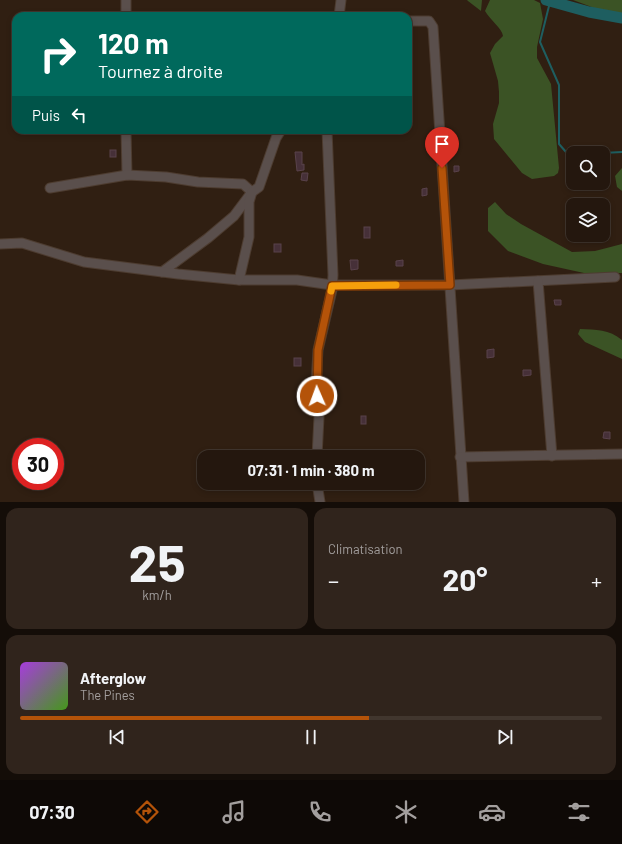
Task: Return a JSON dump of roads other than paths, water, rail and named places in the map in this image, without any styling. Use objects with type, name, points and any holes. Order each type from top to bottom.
[{"type":"street","points":[[126,0],[126,12]]},
{"type":"street","points":[[339,12],[340,0]]},
{"type":"street","points":[[412,21],[429,21],[433,27],[464,502]]},
{"type":"street","points":[[126,134],[127,174]]},
{"type":"street","points":[[162,272],[208,238],[234,216],[252,192],[260,187],[278,134]]},
{"type":"street","points":[[317,450],[319,417],[316,385],[318,350],[333,275],[327,134]]},
{"type":"street","points":[[50,188],[127,174],[166,177],[198,182],[244,184],[252,192]]},
{"type":"street","points":[[239,280],[249,237],[250,202],[252,192]]},
{"type":"street","points":[[0,244],[22,243],[84,262],[162,272],[239,280],[297,280],[332,286],[450,285],[615,277]]},
{"type":"street","points":[[538,281],[552,456]]},
{"type":"street","points":[[460,457],[622,454]]},
{"type":"street","points":[[318,490],[320,502]]},
{"type":"waterway","points":[[546,0],[589,12],[622,18]]},
{"type":"waterway","points":[[550,2],[540,42],[559,85],[559,144],[566,152]]},
{"type":"waterway","points":[[610,153],[622,152]]}]
